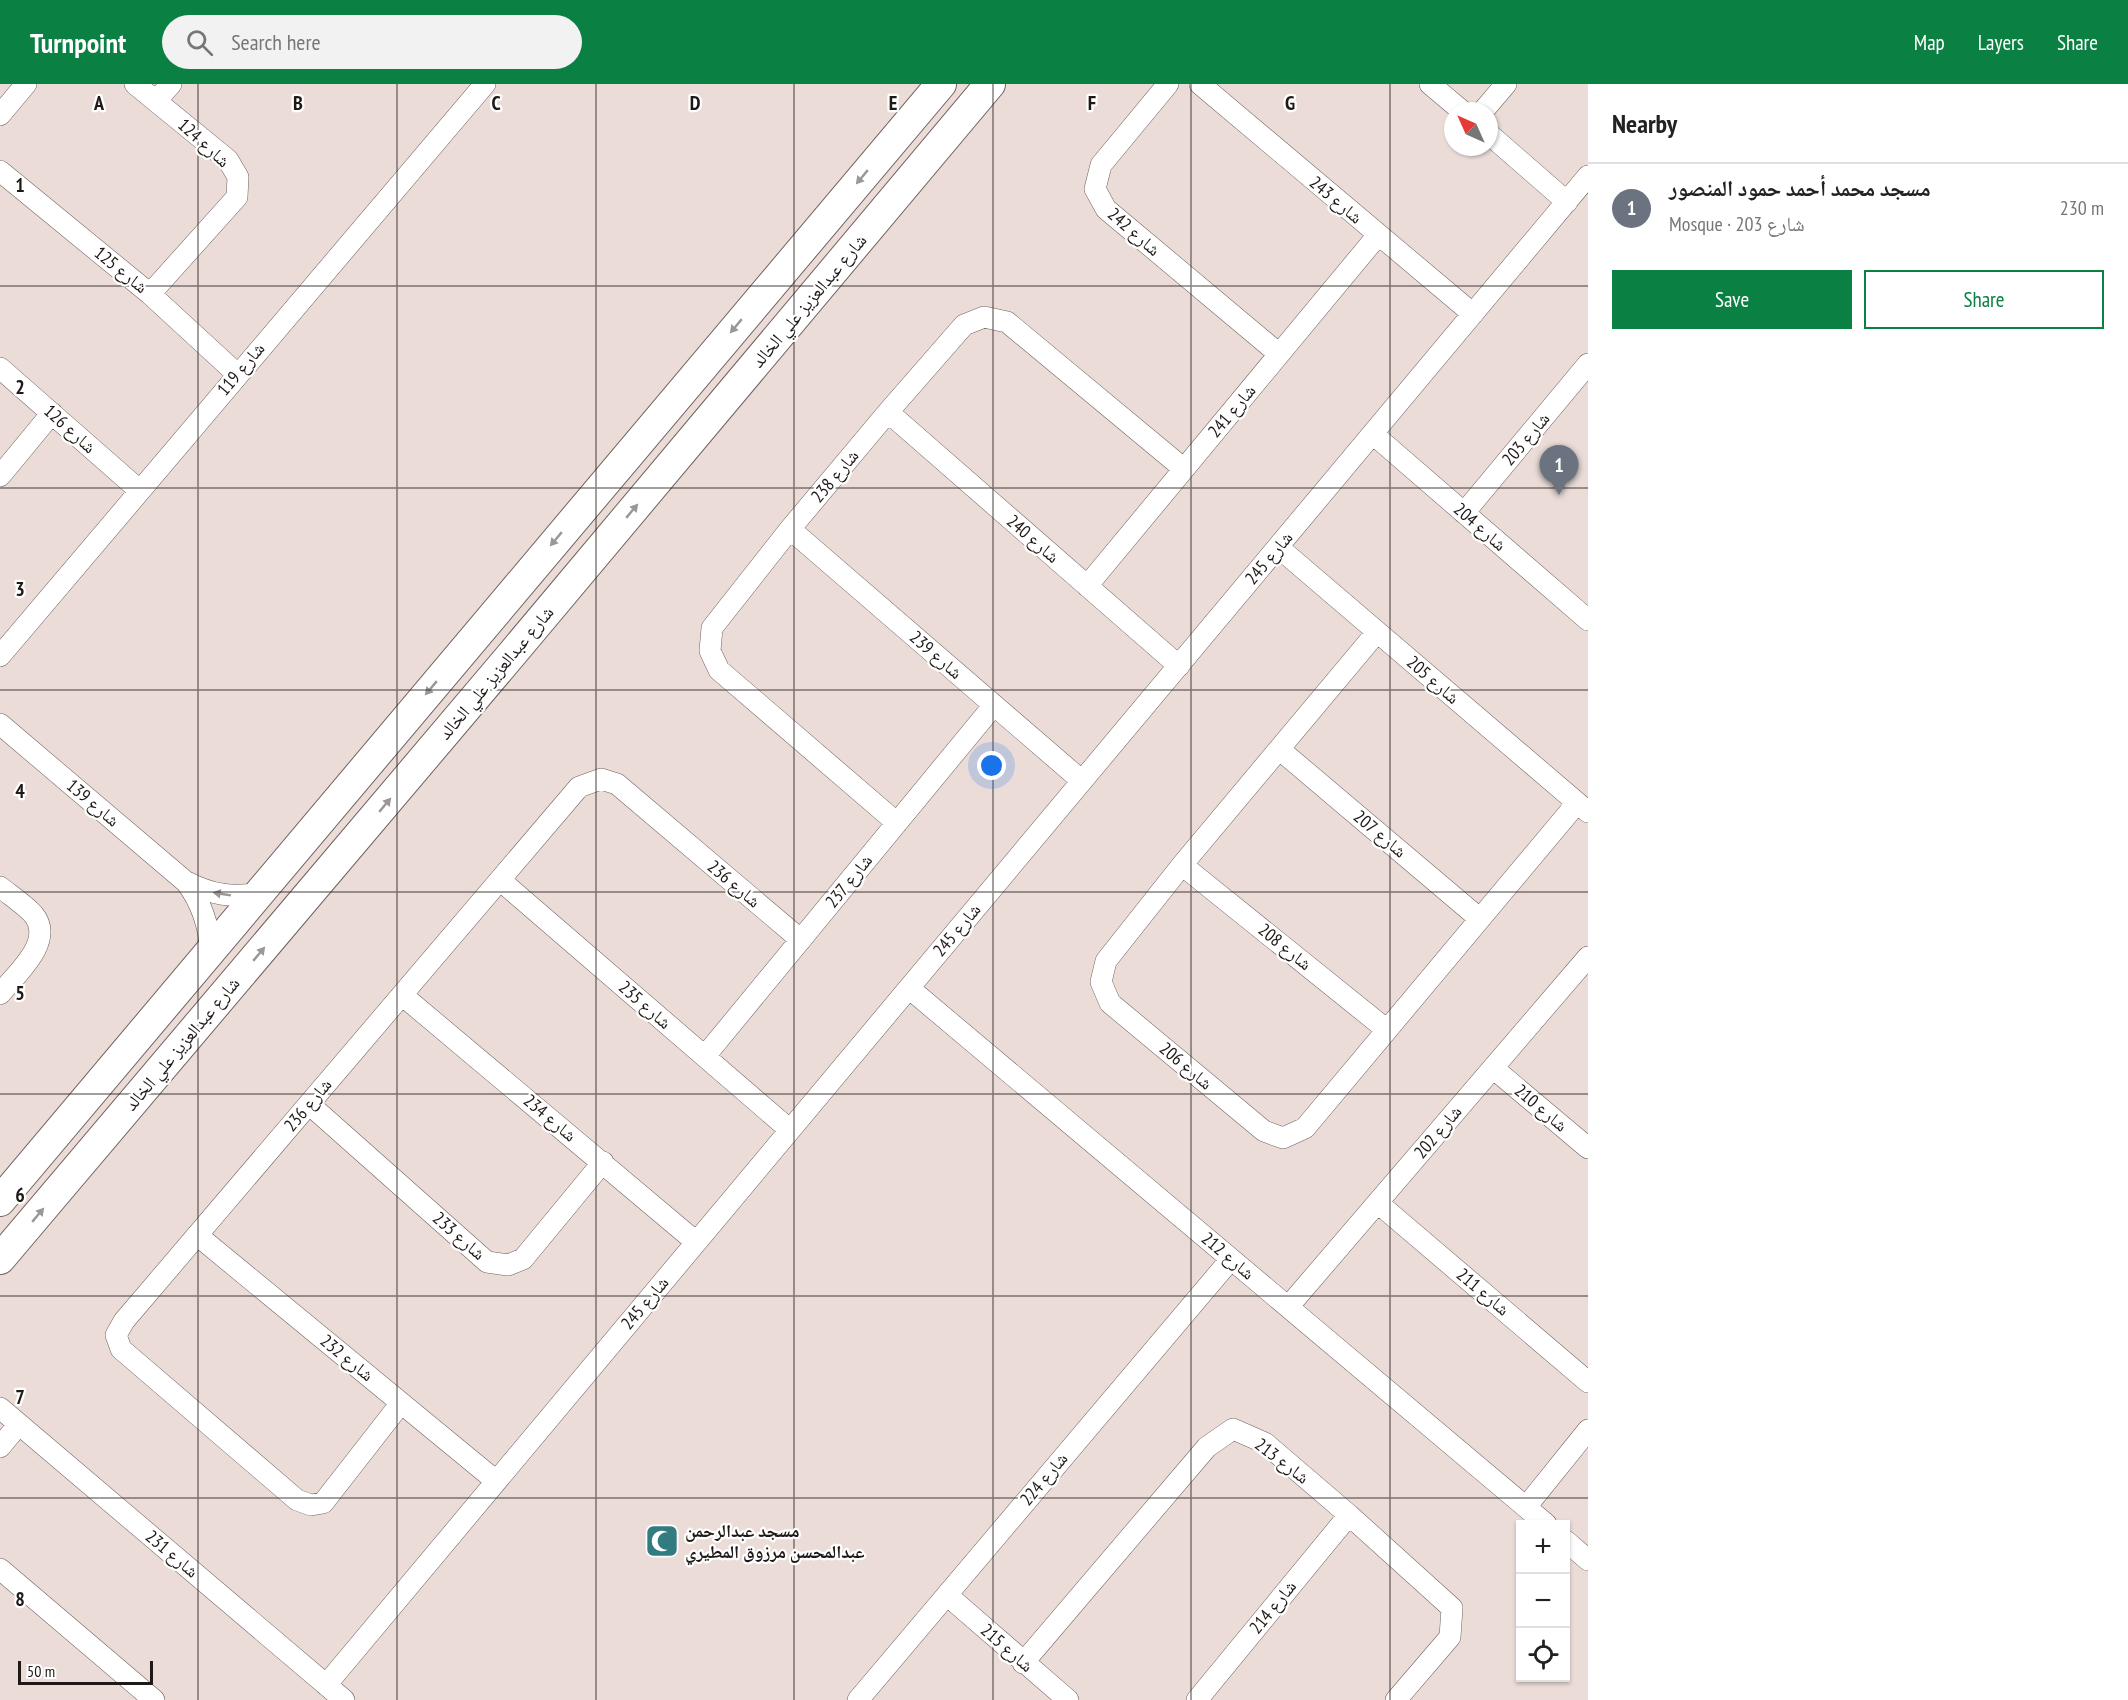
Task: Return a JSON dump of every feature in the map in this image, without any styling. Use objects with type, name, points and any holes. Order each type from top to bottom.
[{"type":"street","points":[[0,114],[26,84]]},
{"type":"street","name":"شارع 124","points":[[135,84],[228,160],[238,177],[237,197],[150,294]]},
{"type":"street","points":[[156,101],[171,84]]},
{"type":"street","name":"شارع 119","points":[[0,656],[485,84]]},
{"type":"street","name":"شارع عبدالعزيز علي الخالد","points":[[0,1201],[941,84]]},
{"type":"street","points":[[919,170],[905,170],[899,163],[900,158],[961,84]]},
{"type":"street","name":"شارع عبدالعزيز علي الخالد","points":[[0,1259],[990,84]]},
{"type":"street","name":"شارع 242","points":[[1168,84],[1101,165],[1095,189],[1106,209],[1279,354]]},
{"type":"street","name":"شارع 243","points":[[1200,84],[1473,314]]},
{"type":"street","points":[[1430,84],[1451,102]]},
{"type":"street","points":[[1491,102],[1506,84]]},
{"type":"street","points":[[1498,142],[1567,202]]},
{"type":"street","name":"شارع 125","points":[[0,171],[150,294],[237,374]]},
{"type":"street","name":"شارع 245","points":[[326,1685],[1588,176]]},
{"type":"street","name":"شارع 241","points":[[1087,586],[1378,235]]},
{"type":"street","name":"شارع 238","points":[[897,823],[719,670],[710,651],[712,628],[790,529],[964,325],[984,317],[1007,321],[1184,469]]},
{"type":"street","name":"شارع 203","points":[[1464,513],[1588,364]]},
{"type":"street","name":"شارع 126","points":[[0,368],[139,490]]},
{"type":"street","points":[[0,476],[52,412]]},
{"type":"street","name":"شارع 240","points":[[888,412],[1179,666]]},
{"type":"street","name":"شارع 204","points":[[1373,434],[1588,620]]},
{"type":"street","points":[[512,654],[519,629],[535,601],[603,520],[607,510],[606,505],[595,493]]},
{"type":"street","name":"شارع 239","points":[[790,529],[1082,781]]},
{"type":"street","name":"شارع 205","points":[[1278,547],[1582,807]]},
{"type":"street","name":"شارع 206","points":[[1377,632],[1182,865],[1106,961],[1101,982],[1110,1003],[1264,1131],[1283,1138],[1305,1128],[1480,919],[1582,807]]},
{"type":"street","name":"شارع 237","points":[[705,1056],[993,705]]},
{"type":"street","name":"شارع 139","points":[[4,737],[186,882],[222,896],[260,893]]},
{"type":"street","name":"شارع 207","points":[[1280,749],[1480,919]]},
{"type":"street","name":"شارع 236","points":[[401,1403],[323,1503],[311,1505],[297,1500],[121,1349],[116,1335],[124,1321],[579,787],[601,779],[617,784],[801,940]]},
{"type":"street","name":"شارع 208","points":[[1182,865],[1387,1030]]},
{"type":"street","name":"شارع 235","points":[[500,880],[790,1130]]},
{"type":"street","name":"شارع 139","points":[[186,882],[202,907],[210,937],[211,952]]},
{"type":"street","points":[[0,887],[34,915],[41,931],[37,948],[0,994]]},
{"type":"street","name":"شارع 202","points":[[1287,1307],[1588,957]]},
{"type":"street","name":"شارع 212","points":[[909,988],[1541,1520]]},
{"type":"street","name":"شارع 234","points":[[402,995],[696,1242]]},
{"type":"street","name":"شارع 210","points":[[1493,1068],[1588,1148]]},
{"type":"street","name":"شارع 233","points":[[309,1104],[487,1262],[508,1265],[523,1259],[603,1162]]},
{"type":"street","points":[[79,1108],[88,1124],[107,1133]]},
{"type":"street","points":[[56,1136],[74,1142],[85,1159]]},
{"type":"street","name":"شارع 211","points":[[1378,1203],[1588,1382]]},
{"type":"street","name":"شارع 232","points":[[197,1235],[496,1481]]},
{"type":"street","name":"شارع 224","points":[[858,1700],[1231,1259]]},
{"type":"street","name":"شارع 231","points":[[0,1408],[345,1700]]},
{"type":"street","points":[[0,1447],[19,1424]]},
{"type":"street","name":"شارع 213","points":[[1023,1663],[1207,1447],[1233,1429],[1265,1443],[1452,1608],[1450,1637],[1396,1700]]},
{"type":"street","points":[[1526,1507],[1588,1430]]},
{"type":"street","name":"شارع 214","points":[[1197,1700],[1349,1515]]},
{"type":"street","points":[[1570,1544],[1588,1560]]},
{"type":"street","points":[[0,1569],[154,1700]]},
{"type":"street","name":"شارع 215","points":[[947,1595],[1068,1700]]},
{"type":"place","name":"مسجد محمد أحمد حمود المنصور","points":[[1559,495]]},
{"type":"place","name":"مسجد عبدالرحمن عبدالمحسن مرزوق المطيري","points":[[662,1541]]}]
